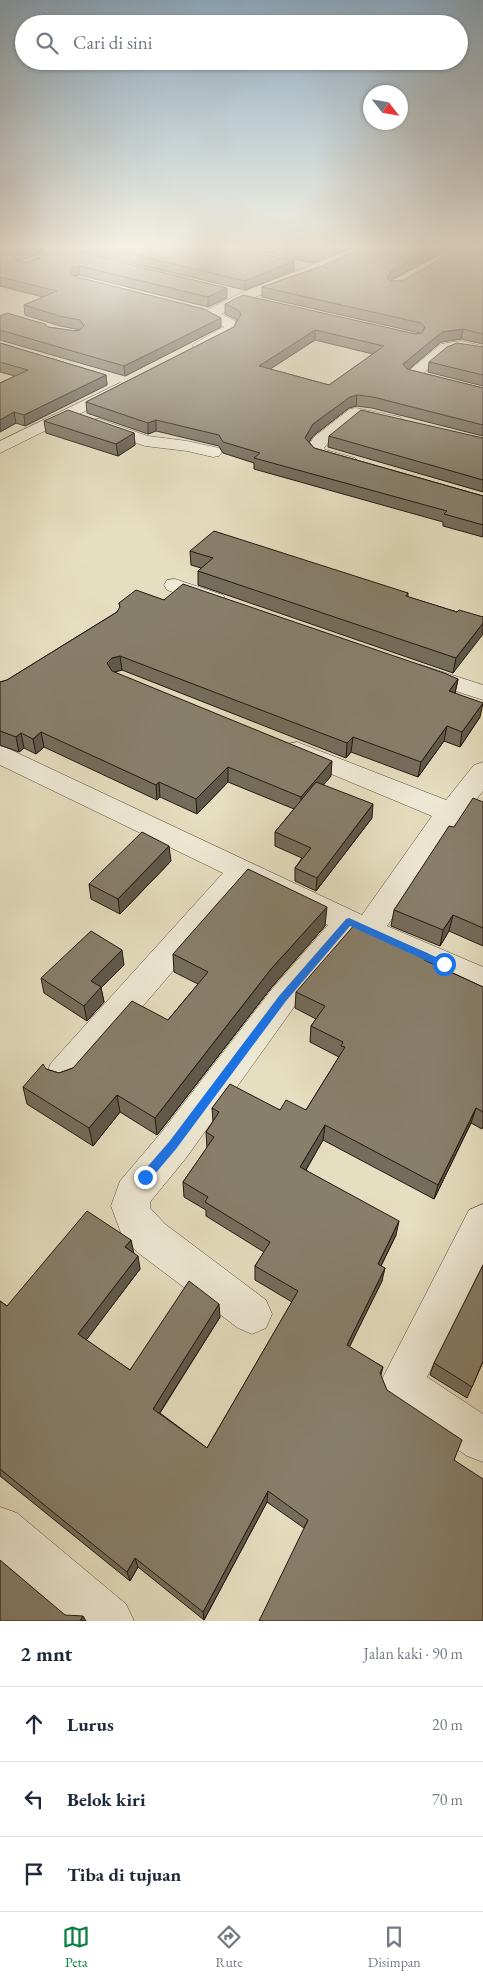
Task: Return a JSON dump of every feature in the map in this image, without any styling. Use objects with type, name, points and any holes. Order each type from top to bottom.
[{"type":"street","points":[[186,354],[232,328],[232,325],[229,324]]},
{"type":"street","points":[[429,380],[412,376],[446,348],[461,346],[483,351]]},
{"type":"street","points":[[0,448],[132,382],[109,379]]},
{"type":"street","points":[[368,468],[320,454],[315,449],[320,441],[356,413],[409,424]]},
{"type":"street","points":[[66,414],[145,440],[213,452]]},
{"type":"street","points":[[175,586],[231,605]]},
{"type":"street","points":[[399,664],[483,693]]},
{"type":"street","points":[[252,1314],[150,1238],[135,1220],[130,1206],[133,1194],[172,1146],[283,998],[359,926],[442,823],[471,794],[277,742]]},
{"type":"street","points":[[0,755],[359,926],[483,981]]},
{"type":"street","points":[[63,1074],[244,870]]},
{"type":"street","points":[[483,1223],[400,1385],[483,1440]]},
{"type":"street","points":[[0,1530],[109,1621]]},
{"type":"building","points":[[0,324],[44,324],[48,327],[75,331],[80,330],[84,326],[82,324],[210,324],[124,366],[0,330]]},
{"type":"building","points":[[236,324],[370,324],[416,334],[422,333],[425,327],[422,324],[483,324],[483,334],[463,329],[442,332],[403,364],[407,369],[483,388],[483,425],[373,397],[357,395],[350,397],[313,424],[305,438],[314,448],[483,496],[483,525],[444,514],[447,511],[254,458],[260,453],[223,442],[219,435],[156,420],[148,423],[86,402],[234,327]],"holes":[[[315,330],[384,346],[329,385],[259,366]]]},
{"type":"building","points":[[0,343],[106,375],[24,415],[14,412],[0,420],[0,383],[28,370],[0,362]]},
{"type":"building","points":[[457,343],[483,347],[483,375],[429,362],[447,347]]},
{"type":"building","points":[[68,410],[134,433],[116,444],[44,421]]},
{"type":"building","points":[[361,410],[483,438],[483,480],[329,436]]},
{"type":"building","points":[[214,531],[408,593],[406,596],[457,612],[459,610],[483,617],[483,623],[456,658],[198,571],[213,558],[190,551]]},
{"type":"building","points":[[183,584],[444,673],[458,679],[449,691],[483,703],[462,732],[447,726],[421,762],[353,737],[347,743],[120,656],[112,658],[107,663],[112,671],[332,761],[301,797],[228,767],[196,799],[159,782],[156,785],[41,732],[33,739],[21,733],[16,737],[0,731],[0,682],[7,680],[117,612],[120,607],[119,603],[136,590],[164,600]]},
{"type":"building","points":[[316,782],[373,804],[317,878],[295,868],[311,848],[275,832]]},
{"type":"building","points":[[473,798],[483,802],[483,928],[453,915],[443,930],[394,910],[449,826],[454,827]]},
{"type":"building","points":[[142,832],[169,846],[118,899],[89,884]]},
{"type":"building","points":[[248,869],[327,907],[271,969],[155,1118],[117,1095],[89,1128],[23,1087],[43,1064],[46,1069],[59,1073],[73,1068],[132,1001],[168,1020],[208,972],[173,954]]},
{"type":"building","points":[[356,923],[428,954],[424,960],[483,987],[483,1112],[476,1108],[438,1185],[325,1125],[300,1167],[399,1221],[378,1264],[385,1268],[347,1345],[383,1367],[380,1373],[387,1390],[462,1440],[454,1460],[483,1479],[483,1621],[259,1621],[308,1520],[268,1491],[203,1612],[135,1558],[127,1572],[0,1469],[0,1301],[7,1306],[87,1211],[131,1240],[125,1247],[138,1256],[78,1334],[130,1370],[189,1281],[219,1304],[153,1409],[207,1448],[298,1291],[255,1266],[270,1242],[205,1202],[208,1197],[183,1182],[214,1137],[206,1132],[219,1112],[212,1108],[230,1084],[280,1110],[286,1100],[306,1110],[345,1047],[341,1046],[343,1042],[311,1026],[325,1006],[296,992]]},
{"type":"building","points":[[91,931],[122,950],[91,981],[101,987],[84,1006],[41,978]]},
{"type":"building","points":[[483,1265],[483,1361],[472,1387],[434,1363]]},
{"type":"building","points":[[0,1560],[65,1615],[83,1616],[80,1621],[0,1621]]},
{"type":"route","points":[[145,1177],[172,1146],[283,998],[349,922],[444,964]]}]
